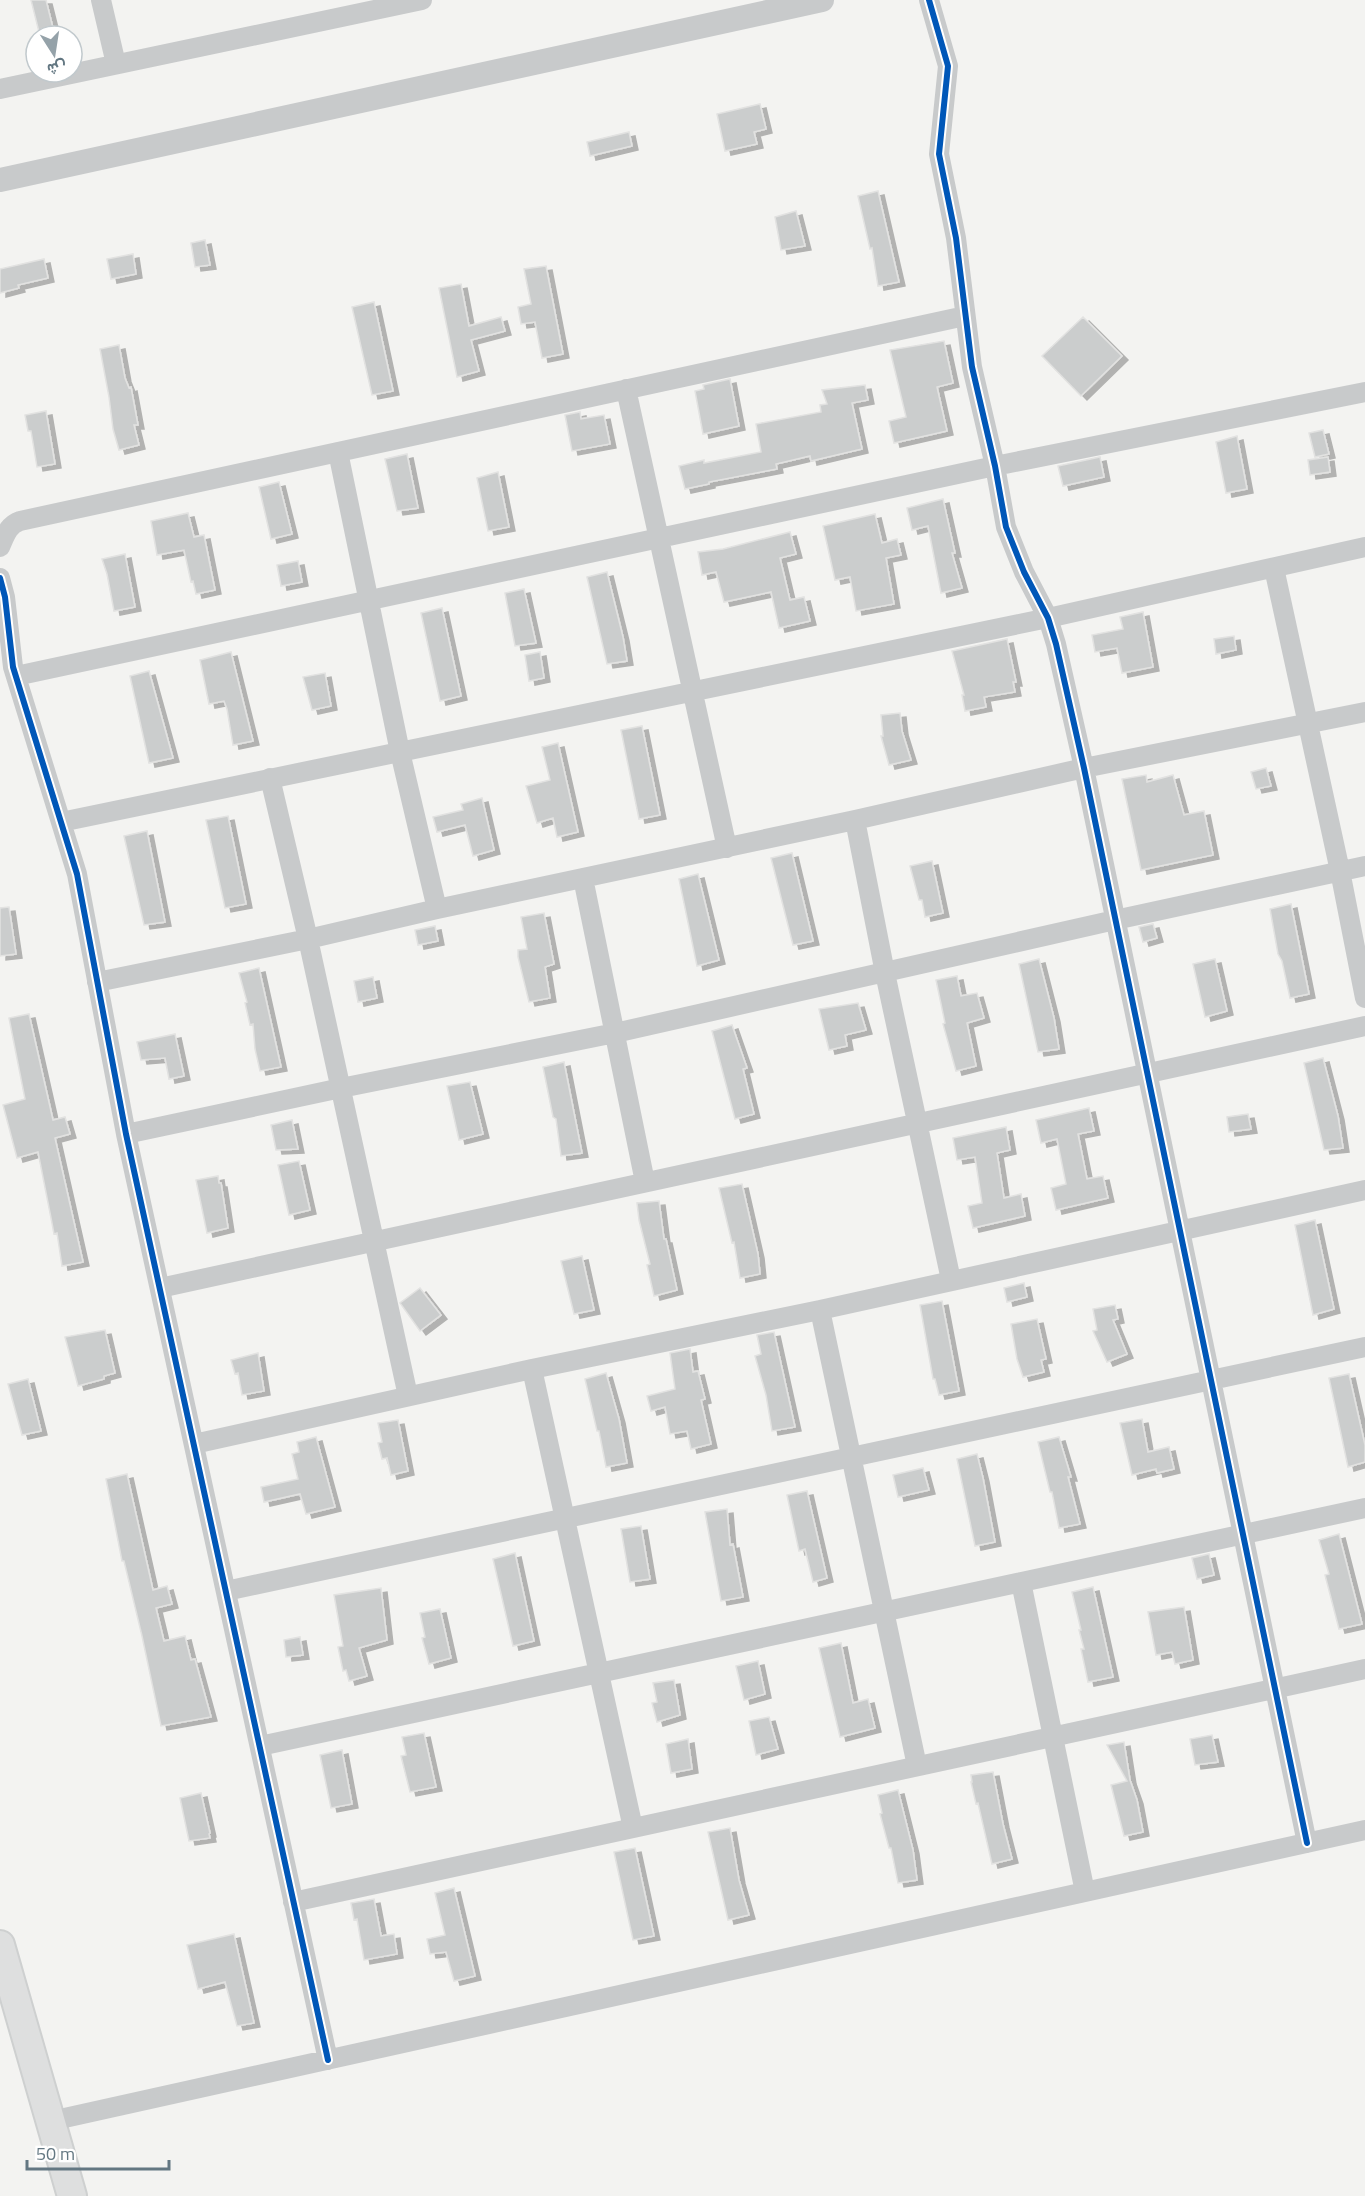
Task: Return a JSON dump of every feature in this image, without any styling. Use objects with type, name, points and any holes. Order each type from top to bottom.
[{"type":"main road","points":[[0,1945],[72,2196]]},
{"type":"street","points":[[101,0],[116,64]]},
{"type":"street","points":[[0,89],[392,3],[422,0]]},
{"type":"street","points":[[0,180],[822,0]]},
{"type":"street","points":[[929,0],[948,66],[939,154],[956,238],[972,367],[1009,535],[1024,572],[1048,618],[1056,644],[1181,1231],[1307,1843]]},
{"type":"street","points":[[0,547],[7,531],[14,523],[20,521],[964,316]]},
{"type":"street","points":[[626,389],[727,848]]},
{"type":"street","points":[[16,676],[995,466],[1365,392]]},
{"type":"street","points":[[338,452],[400,752],[437,909]]},
{"type":"street","points":[[61,822],[1048,618],[1365,547]]},
{"type":"street","points":[[1274,568],[1340,871],[1365,998]]},
{"type":"street","points":[[0,578],[16,676],[77,874],[126,1134],[328,2060]]},
{"type":"street","points":[[97,982],[308,939],[1084,768],[1365,712]]},
{"type":"street","points":[[270,778],[308,939],[408,1396]]},
{"type":"street","points":[[855,820],[885,973],[951,1281]]},
{"type":"street","points":[[126,1134],[615,1033],[1365,866]]},
{"type":"street","points":[[583,878],[645,1182]]},
{"type":"street","points":[[160,1288],[1365,1026]]},
{"type":"street","points":[[194,1444],[1365,1190]]},
{"type":"street","points":[[820,1310],[917,1766]]},
{"type":"street","points":[[226,1591],[1365,1347]]},
{"type":"street","points":[[532,1369],[633,1828]]},
{"type":"street","points":[[260,1746],[1365,1508]]},
{"type":"street","points":[[1021,1582],[1085,1892]]},
{"type":"street","points":[[293,1902],[1365,1669]]},
{"type":"street","points":[[51,2121],[1365,1830]]},
{"type":"building","points":[[31,0],[46,0],[52,24],[37,24]]},
{"type":"building","points":[[760,104],[766,129],[754,132],[757,144],[725,151],[717,114]]},
{"type":"building","points":[[629,132],[632,146],[590,156],[587,142]]},
{"type":"building","points":[[878,191],[899,282],[878,286],[872,248],[870,249],[858,196]]},
{"type":"building","points":[[796,211],[805,246],[781,250],[775,217]]},
{"type":"building","points":[[205,240],[210,265],[195,267],[191,243]]},
{"type":"building","points":[[133,254],[136,274],[111,279],[107,259]]},
{"type":"building","points":[[44,259],[48,278],[18,285],[19,288],[0,293],[0,269]]},
{"type":"building","points":[[546,266],[563,354],[542,358],[535,322],[521,324],[518,307],[531,304],[524,269]]},
{"type":"building","points":[[461,284],[469,326],[501,317],[505,331],[471,340],[479,371],[457,377],[439,288]]},
{"type":"building","points":[[374,302],[393,391],[372,395],[352,307]]},
{"type":"building","points":[[1083,317],[1122,356],[1081,396],[1042,356]]},
{"type":"building","points":[[944,341],[953,383],[937,387],[947,431],[894,443],[889,421],[906,417],[890,350]]},
{"type":"building","points":[[119,345],[125,378],[129,388],[131,387],[138,425],[134,425],[139,445],[119,450],[113,429],[100,349]]},
{"type":"building","points":[[730,379],[739,426],[703,434],[695,391],[704,389],[703,385]]},
{"type":"building","points":[[865,385],[868,400],[852,403],[862,449],[811,461],[810,456],[776,464],[777,469],[685,489],[679,466],[761,452],[756,424],[821,412],[820,405],[827,404],[822,390]]},
{"type":"building","points":[[46,411],[55,464],[37,467],[31,431],[28,431],[25,415]]},
{"type":"building","points":[[580,412],[581,419],[604,415],[610,444],[572,451],[565,415]]},
{"type":"building","points":[[1323,430],[1329,454],[1315,457],[1309,433]]},
{"type":"building","points":[[1237,436],[1247,489],[1226,493],[1216,442]]},
{"type":"building","points":[[407,454],[418,508],[397,511],[385,459]]},
{"type":"building","points":[[1100,457],[1104,477],[1063,486],[1058,466]]},
{"type":"building","points":[[1328,457],[1330,472],[1310,475],[1308,460]]},
{"type":"building","points":[[498,472],[509,527],[488,531],[477,478]]},
{"type":"building","points":[[279,482],[292,534],[271,539],[259,487]]},
{"type":"building","points":[[943,499],[955,553],[952,553],[962,588],[941,593],[928,526],[912,530],[907,508]]},
{"type":"building","points":[[188,513],[194,537],[204,535],[215,590],[196,594],[184,550],[157,555],[151,521]]},
{"type":"building","points":[[875,514],[882,543],[897,539],[901,555],[886,558],[894,604],[856,611],[850,577],[835,580],[823,526]]},
{"type":"building","points":[[790,532],[796,554],[780,558],[790,600],[804,597],[810,621],[779,628],[771,592],[724,602],[716,572],[702,575],[698,552],[723,549]]},
{"type":"building","points":[[125,554],[135,607],[114,611],[102,559]]},
{"type":"building","points":[[298,561],[302,582],[281,586],[277,565]]},
{"type":"building","points":[[607,572],[627,661],[607,664],[587,577]]},
{"type":"building","points":[[524,589],[536,643],[515,646],[505,593]]},
{"type":"building","points":[[442,608],[461,696],[440,701],[421,613]]},
{"type":"building","points":[[1143,612],[1153,667],[1122,673],[1117,648],[1095,652],[1092,635],[1123,629],[1120,617]]},
{"type":"building","points":[[1234,636],[1236,650],[1216,654],[1214,639]]},
{"type":"building","points":[[1007,639],[1016,682],[1013,682],[1015,692],[984,697],[986,707],[965,711],[962,695],[964,695],[952,651]]},
{"type":"building","points":[[231,652],[253,741],[233,745],[224,701],[209,704],[200,660]]},
{"type":"building","points":[[540,652],[544,678],[529,681],[525,655]]},
{"type":"building","points":[[149,671],[173,758],[149,763],[130,676]]},
{"type":"building","points":[[325,673],[331,706],[312,710],[303,677]]},
{"type":"building","points":[[900,713],[902,731],[911,760],[889,765],[881,736],[883,736],[881,715]]},
{"type":"building","points":[[642,726],[660,815],[639,819],[621,730]]},
{"type":"building","points":[[558,743],[578,832],[557,837],[553,818],[537,823],[526,786],[550,780],[542,747]]},
{"type":"building","points":[[1266,768],[1271,786],[1256,789],[1251,772]]},
{"type":"building","points":[[1146,775],[1147,782],[1173,775],[1184,815],[1204,811],[1213,855],[1141,870],[1122,779]]},
{"type":"building","points":[[482,798],[494,850],[473,856],[465,825],[437,832],[433,817],[463,810],[461,804]]},
{"type":"building","points":[[228,816],[246,904],[225,908],[206,820]]},
{"type":"building","points":[[147,831],[165,922],[144,925],[124,836]]},
{"type":"building","points":[[792,853],[813,941],[793,945],[771,858]]},
{"type":"building","points":[[932,861],[943,913],[925,917],[922,900],[919,900],[910,866]]},
{"type":"building","points":[[698,874],[719,960],[697,966],[679,879]]},
{"type":"building","points":[[1291,904],[1309,994],[1290,998],[1282,961],[1278,954],[1270,909]]},
{"type":"building","points":[[9,907],[16,954],[0,956],[0,908]]},
{"type":"building","points":[[544,913],[554,964],[545,967],[550,998],[529,1002],[518,957],[518,950],[527,949],[521,917]]},
{"type":"building","points":[[1153,924],[1157,938],[1143,942],[1139,927]]},
{"type":"building","points":[[435,926],[438,941],[418,945],[415,930]]},
{"type":"building","points":[[1039,959],[1054,1018],[1059,1049],[1038,1052],[1019,964]]},
{"type":"building","points":[[1215,959],[1227,1011],[1205,1017],[1193,964]]},
{"type":"building","points":[[259,968],[281,1067],[260,1071],[253,1024],[250,1025],[245,1003],[247,1002],[239,973]]},
{"type":"building","points":[[957,976],[961,996],[977,993],[984,1018],[967,1023],[976,1066],[956,1071],[943,1024],[945,1023],[936,980]]},
{"type":"building","points":[[373,977],[377,998],[358,1002],[354,981]]},
{"type":"building","points":[[858,1003],[866,1030],[845,1035],[847,1046],[829,1050],[819,1009]]},
{"type":"building","points":[[29,1014],[53,1120],[65,1117],[70,1134],[55,1138],[83,1262],[62,1266],[57,1233],[54,1234],[38,1152],[17,1158],[3,1105],[25,1099],[9,1018]]},
{"type":"building","points":[[732,1025],[747,1068],[743,1069],[754,1114],[735,1119],[712,1031]]},
{"type":"building","points":[[175,1034],[184,1076],[169,1079],[165,1058],[141,1060],[137,1042]]},
{"type":"building","points":[[1323,1058],[1338,1116],[1343,1148],[1324,1150],[1304,1063]]},
{"type":"building","points":[[564,1062],[582,1153],[561,1156],[556,1119],[553,1117],[543,1067]]},
{"type":"building","points":[[470,1082],[483,1134],[459,1140],[447,1086]]},
{"type":"building","points":[[1089,1108],[1094,1131],[1078,1134],[1087,1179],[1103,1176],[1108,1198],[1056,1210],[1051,1188],[1066,1184],[1057,1139],[1041,1143],[1036,1120]]},
{"type":"building","points":[[1248,1114],[1251,1129],[1229,1132],[1227,1117]]},
{"type":"building","points":[[292,1120],[298,1149],[276,1150],[271,1125]]},
{"type":"building","points":[[1006,1127],[1010,1150],[997,1153],[1004,1198],[1021,1194],[1025,1216],[973,1228],[968,1206],[982,1203],[975,1157],[957,1160],[953,1138]]},
{"type":"building","points":[[299,1161],[310,1210],[289,1215],[278,1165]]},
{"type":"building","points":[[218,1176],[228,1228],[207,1233],[196,1180]]},
{"type":"building","points":[[742,1184],[758,1254],[760,1274],[740,1278],[734,1242],[732,1243],[719,1188]]},
{"type":"building","points":[[659,1201],[664,1239],[666,1239],[677,1290],[654,1296],[647,1265],[650,1264],[637,1203]]},
{"type":"building","points":[[1315,1220],[1334,1309],[1313,1315],[1295,1225]]},
{"type":"building","points":[[582,1256],[594,1310],[574,1314],[561,1261]]},
{"type":"building","points":[[1024,1283],[1027,1297],[1007,1302],[1004,1288]]},
{"type":"building","points":[[420,1288],[441,1315],[420,1331],[400,1303]]},
{"type":"building","points":[[942,1301],[959,1391],[939,1395],[935,1379],[933,1379],[920,1305]]},
{"type":"building","points":[[1115,1305],[1118,1319],[1113,1320],[1127,1354],[1107,1362],[1093,1331],[1097,1330],[1093,1309]]},
{"type":"building","points":[[1037,1319],[1046,1359],[1041,1360],[1044,1372],[1023,1377],[1017,1359],[1011,1324]]},
{"type":"building","points":[[105,1330],[115,1373],[104,1376],[104,1379],[78,1386],[65,1337]]},
{"type":"building","points":[[774,1332],[795,1427],[772,1431],[766,1395],[755,1356],[761,1354],[757,1335]]},
{"type":"building","points":[[690,1349],[693,1372],[698,1371],[705,1399],[701,1400],[711,1444],[691,1449],[687,1431],[670,1434],[665,1407],[651,1411],[647,1396],[675,1389],[670,1353]]},
{"type":"building","points":[[258,1353],[264,1391],[242,1395],[238,1373],[235,1374],[231,1360]]},
{"type":"building","points":[[606,1373],[619,1419],[627,1463],[606,1467],[585,1379]]},
{"type":"building","points":[[1349,1374],[1365,1445],[1365,1462],[1348,1467],[1329,1378]]},
{"type":"building","points":[[28,1379],[41,1431],[22,1435],[8,1384]]},
{"type":"building","points":[[1142,1419],[1148,1452],[1169,1447],[1174,1469],[1157,1473],[1156,1469],[1132,1475],[1120,1423]]},
{"type":"building","points":[[398,1420],[408,1471],[391,1475],[387,1458],[382,1459],[378,1443],[382,1442],[378,1423]]},
{"type":"building","points":[[316,1437],[335,1507],[306,1514],[300,1494],[264,1502],[261,1487],[298,1479],[292,1454],[299,1452],[297,1442]]},
{"type":"building","points":[[1059,1437],[1071,1477],[1068,1477],[1080,1524],[1059,1528],[1038,1442]]},
{"type":"building","points":[[977,1454],[995,1542],[975,1546],[957,1459]]},
{"type":"building","points":[[923,1468],[929,1490],[898,1497],[893,1475]]},
{"type":"building","points":[[127,1474],[153,1590],[167,1586],[172,1604],[156,1608],[164,1641],[185,1636],[191,1660],[195,1659],[211,1717],[161,1726],[142,1636],[124,1561],[122,1561],[106,1479]]},
{"type":"building","points":[[807,1491],[827,1578],[813,1582],[805,1549],[799,1551],[787,1495]]},
{"type":"building","points":[[727,1509],[730,1545],[733,1544],[743,1597],[721,1601],[705,1512]]},
{"type":"building","points":[[641,1526],[650,1579],[630,1582],[621,1529]]},
{"type":"building","points":[[1339,1534],[1362,1624],[1339,1629],[1325,1575],[1329,1574],[1319,1540]]},
{"type":"building","points":[[515,1553],[534,1641],[513,1646],[493,1559]]},
{"type":"building","points":[[1209,1554],[1214,1575],[1197,1579],[1192,1558]]},
{"type":"building","points":[[1093,1587],[1113,1677],[1088,1682],[1081,1649],[1084,1649],[1079,1630],[1081,1630],[1072,1592]]},
{"type":"building","points":[[381,1588],[387,1640],[359,1648],[367,1676],[349,1681],[346,1670],[343,1671],[338,1647],[343,1646],[334,1595]]},
{"type":"building","points":[[1184,1607],[1193,1660],[1175,1664],[1172,1652],[1156,1655],[1148,1612]]},
{"type":"building","points":[[440,1609],[451,1658],[429,1664],[422,1638],[425,1637],[420,1613]]},
{"type":"building","points":[[300,1637],[303,1655],[286,1657],[284,1640]]},
{"type":"building","points":[[841,1643],[853,1703],[868,1699],[875,1728],[840,1737],[819,1648]]},
{"type":"building","points":[[758,1661],[765,1694],[744,1700],[736,1666]]},
{"type":"building","points":[[674,1680],[680,1715],[657,1722],[652,1703],[657,1702],[653,1683]]},
{"type":"building","points":[[769,1717],[778,1749],[756,1755],[749,1721]]},
{"type":"building","points":[[424,1733],[436,1787],[410,1792],[401,1756],[406,1755],[402,1737]]},
{"type":"building","points":[[1212,1735],[1218,1762],[1195,1765],[1190,1739]]},
{"type":"building","points":[[688,1739],[692,1769],[671,1773],[666,1744]]},
{"type":"building","points":[[1124,1742],[1130,1780],[1137,1800],[1143,1832],[1124,1836],[1111,1785],[1127,1781],[1107,1745]]},
{"type":"building","points":[[342,1750],[352,1804],[331,1808],[320,1755]]},
{"type":"building","points":[[993,1772],[1012,1859],[992,1864],[971,1775]]},
{"type":"building","points":[[898,1790],[913,1850],[917,1880],[898,1883],[891,1848],[889,1848],[880,1814],[882,1813],[878,1795]]},
{"type":"building","points":[[201,1793],[210,1838],[189,1841],[180,1798]]},
{"type":"building","points":[[730,1828],[739,1880],[749,1915],[728,1920],[708,1832]]},
{"type":"building","points":[[635,1848],[654,1936],[633,1940],[614,1852]]},
{"type":"building","points":[[454,1888],[475,1976],[454,1981],[446,1952],[430,1954],[427,1939],[445,1935],[435,1893]]},
{"type":"building","points":[[374,1899],[381,1936],[394,1934],[397,1954],[364,1960],[357,1919],[354,1920],[351,1903]]},
{"type":"building","points":[[234,1934],[254,2023],[237,2026],[225,1982],[198,1989],[187,1945]]},
{"type":"cycle path","points":[[929,0],[948,66],[939,154],[956,238],[972,367],[995,466],[1006,527],[1024,572],[1048,618],[1056,644],[1084,768],[1307,1843]]},
{"type":"cycle path","points":[[0,578],[5,597],[13,667],[77,874],[126,1134],[328,2060]]}]
